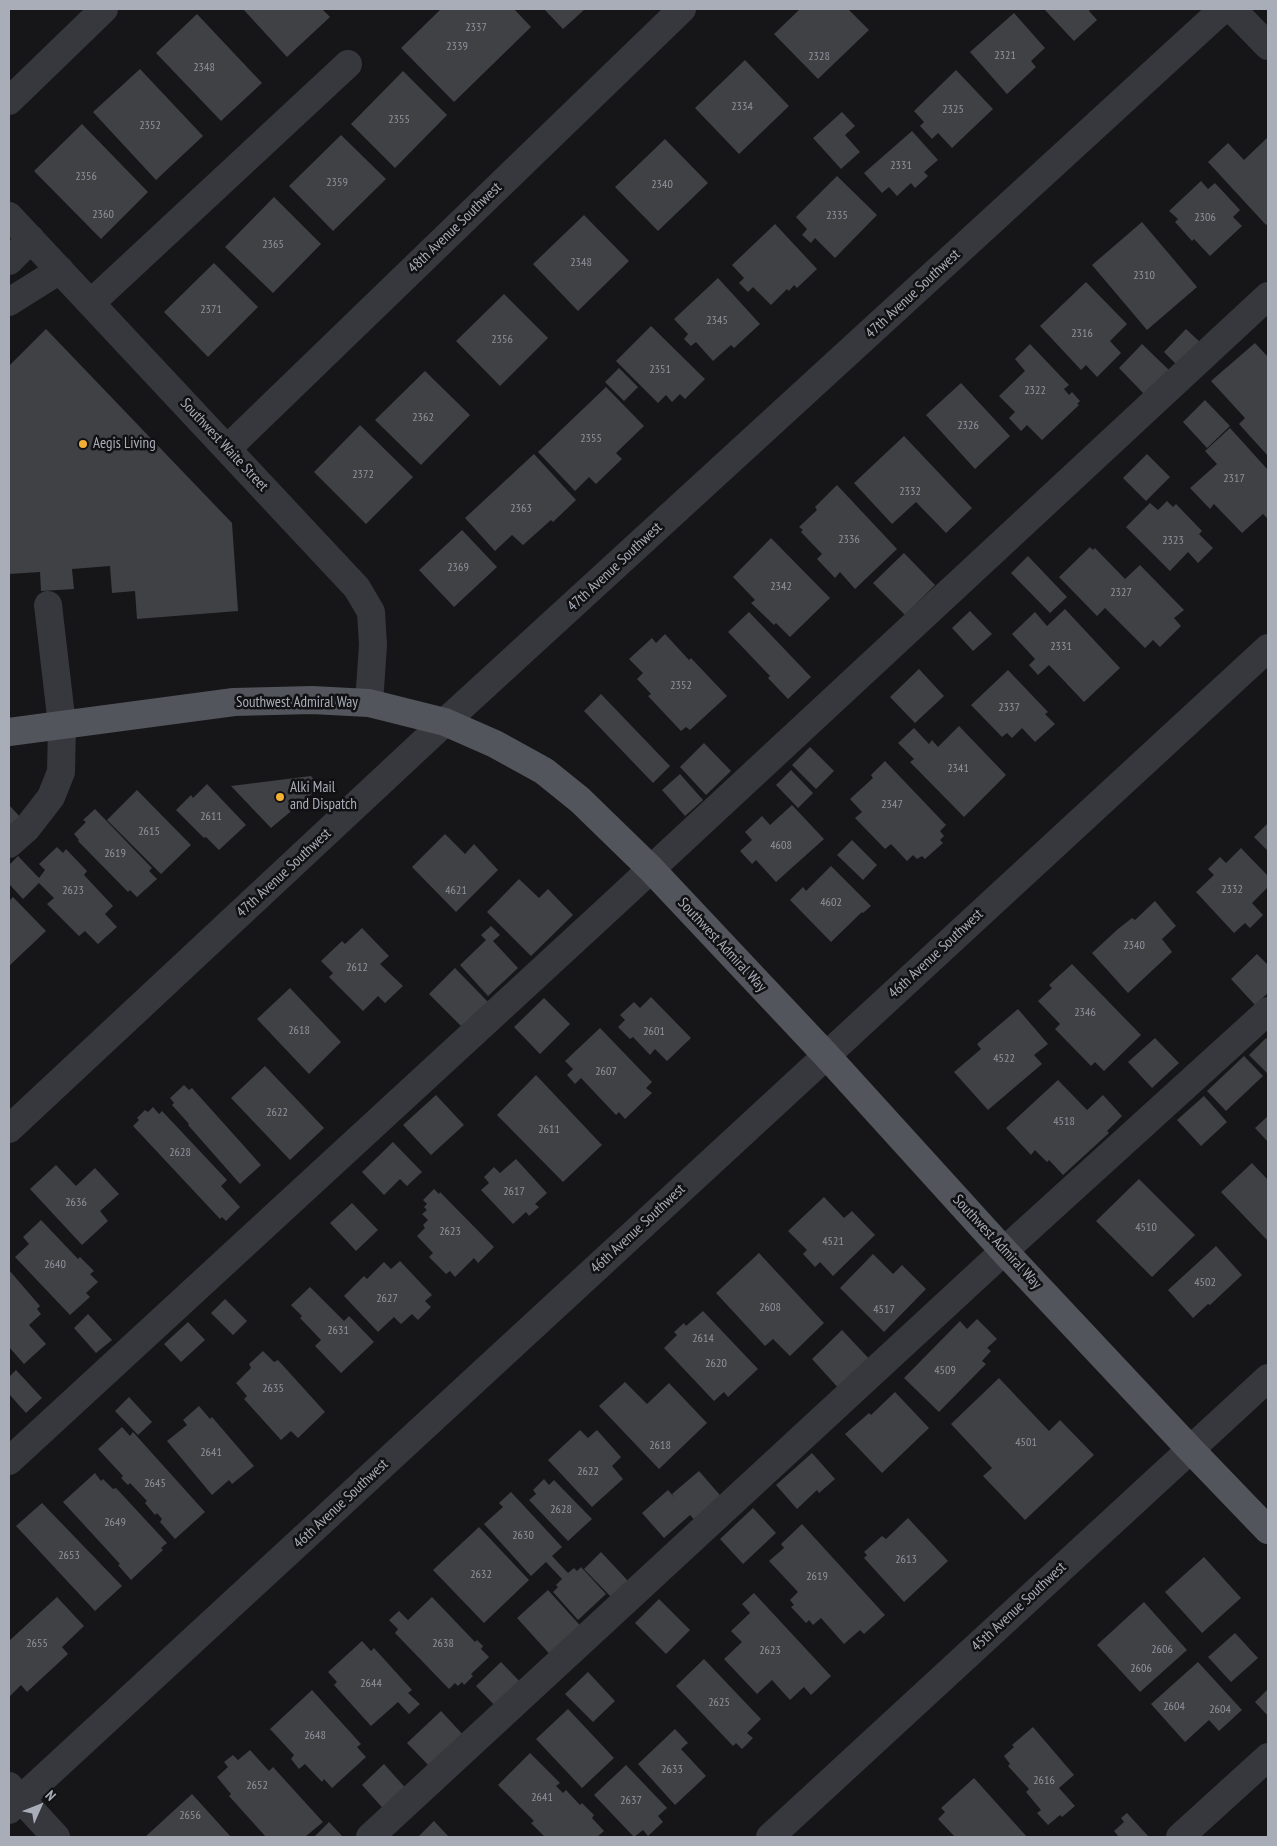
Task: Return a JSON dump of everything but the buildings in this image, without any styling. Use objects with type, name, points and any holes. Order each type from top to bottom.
[{"type":"main road","name":"Southwest Admiral Way","points":[[9,732],[234,702],[312,700],[369,703],[445,722],[495,744],[544,771],[580,800],[651,869],[826,1055],[1004,1251],[1268,1530]]},
{"type":"street","points":[[9,101],[104,9]]},
{"type":"street","name":"48th Avenue Southwest","points":[[228,448],[682,9]]},
{"type":"street","name":"47th Avenue Southwest","points":[[9,1129],[445,722],[1223,9]]},
{"type":"street","points":[[1232,9],[1268,46]]},
{"type":"street","points":[[91,303],[348,64]]},
{"type":"street","name":"Southwest Waite Street","points":[[9,216],[357,588],[371,612],[373,645],[369,703]]},
{"type":"street","points":[[9,261],[31,239]]},
{"type":"street","points":[[9,302],[60,270]]},
{"type":"street","points":[[9,1461],[651,869],[1268,296]]},
{"type":"street","points":[[9,844],[27,828],[51,797],[60,772],[62,725],[48,605]]},
{"type":"street","name":"46th Avenue Southwest","points":[[13,1798],[1268,648]]},
{"type":"street","points":[[370,1837],[1004,1251],[1268,1011]]},
{"type":"street","name":"45th Avenue Southwest","points":[[770,1837],[1268,1378]]},
{"type":"street","points":[[1180,1837],[1268,1757]]},
{"type":"street","points":[[13,1798],[56,1837]]},
{"type":"place","name":"Aegis Living","points":[[83,444]]},
{"type":"place","name":"Alki Mail and Dispatch","points":[[280,797]]}]
